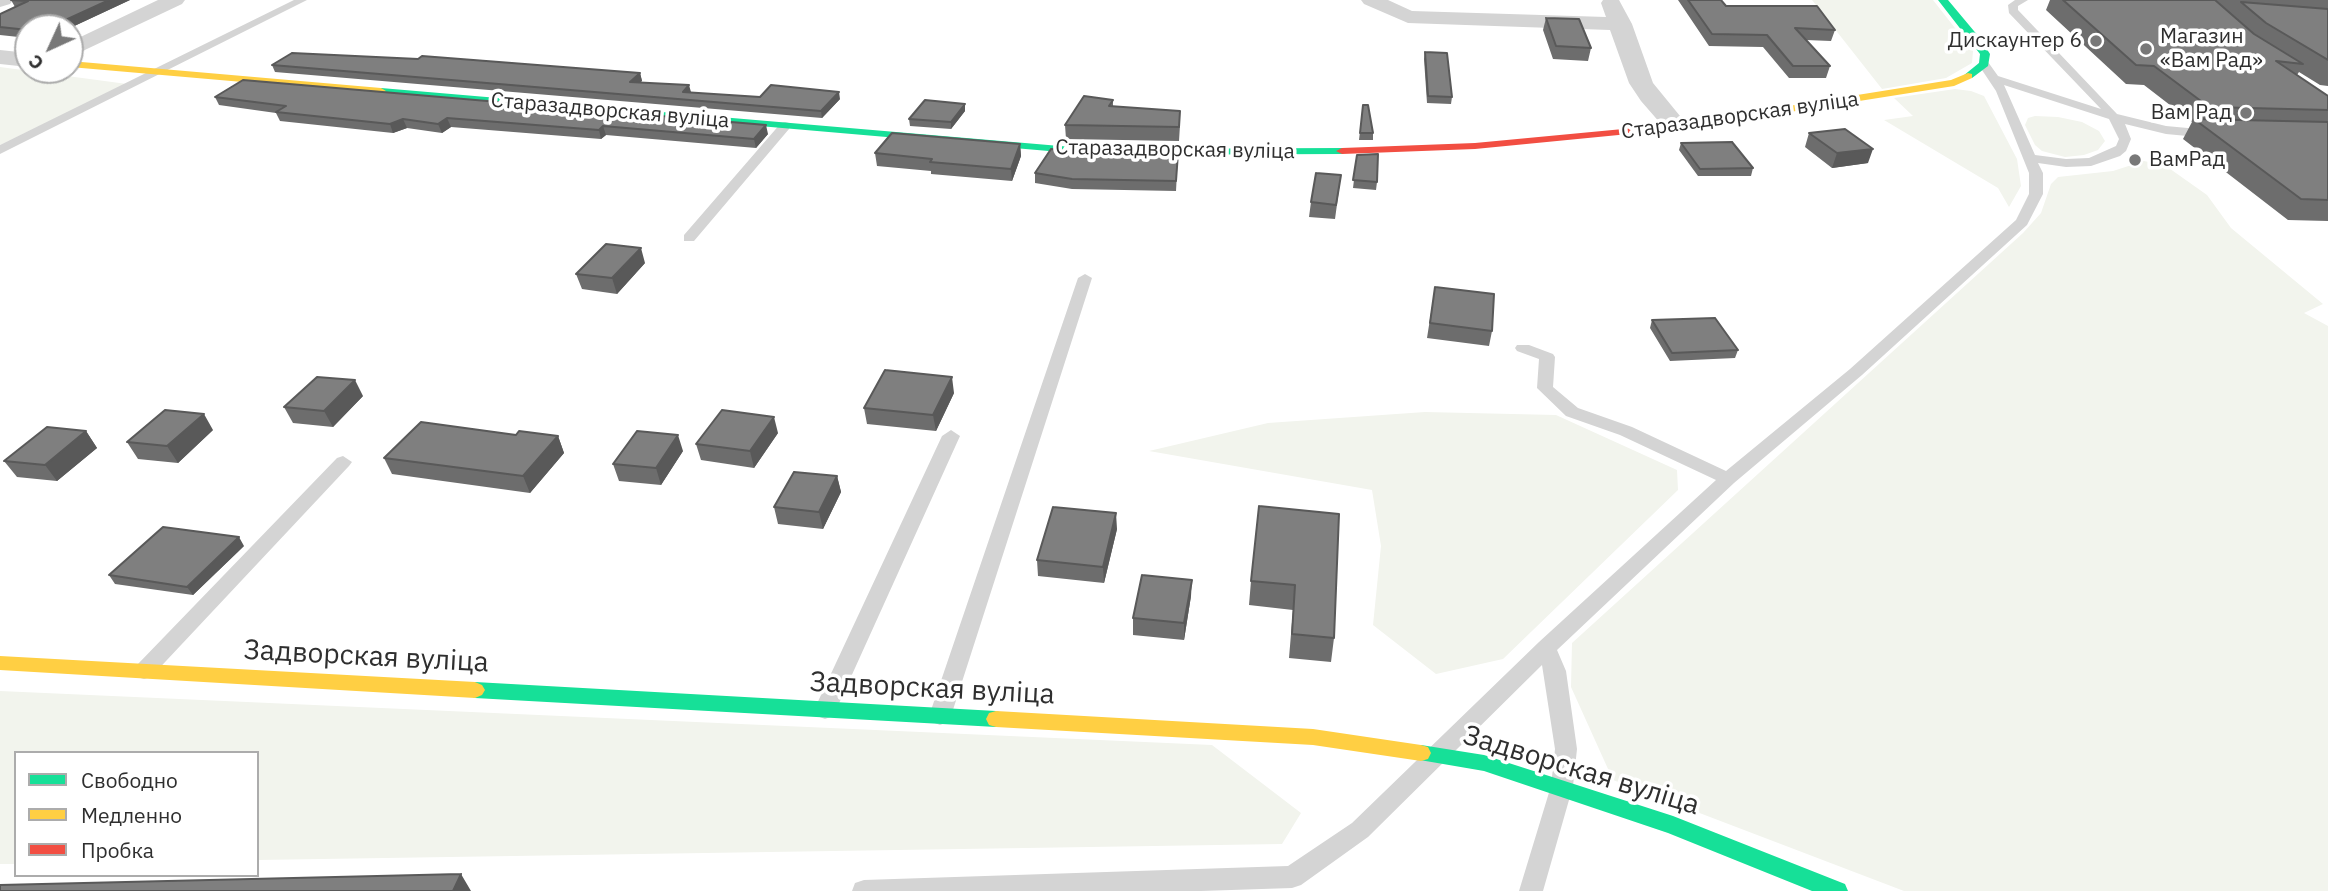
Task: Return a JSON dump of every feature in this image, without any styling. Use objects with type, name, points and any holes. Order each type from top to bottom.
[{"type":"street","points":[[84,43],[175,0]]},
{"type":"street","points":[[1371,0],[1394,6],[1408,17],[1621,24]]},
{"type":"street","points":[[1610,0],[1642,83],[1654,103],[1677,127]]},
{"type":"street","points":[[1943,0],[1980,44],[1984,64]]},
{"type":"street","name":"Старазадворская вуліца","points":[[84,65],[1122,153],[1433,149],[1677,127],[1930,89],[1963,80],[1984,64]]},
{"type":"street","name":"Задворская вуліца","points":[[0,663],[1313,737],[1485,763],[1562,786],[1673,825],[1837,891]]},
{"type":"lane","points":[[0,150],[302,0]]},
{"type":"lane","points":[[2022,0],[2013,5],[2013,10],[2116,118],[2124,133],[2125,144],[2109,156],[2079,163],[2031,158]]},
{"type":"lane","points":[[864,891],[1292,877],[1360,830],[1546,648],[1728,479],[1856,372],[2022,222],[2036,194],[2036,173],[1996,79],[1984,64]]},
{"type":"lane","points":[[1996,79],[2116,118],[2166,130],[2226,134]]},
{"type":"lane","points":[[689,238],[785,126]]},
{"type":"lane","points":[[940,716],[1085,278]]},
{"type":"lane","points":[[1523,348],[1547,357],[1545,388],[1572,412],[1626,431],[1728,479]]},
{"type":"lane","points":[[825,709],[951,436]]},
{"type":"lane","points":[[144,671],[343,462]]},
{"type":"lane","points":[[1531,891],[1562,786],[1566,748],[1555,671],[1546,648]]},
{"type":"shaded area","points":[[1812,0],[1933,0],[1973,51],[1972,63],[1946,78],[1882,89]]},
{"type":"shaded area","points":[[0,67],[14,69],[14,84],[84,84],[84,78],[127,84],[0,145]]},
{"type":"shaded area","points":[[1955,89],[1984,96],[2017,159],[2021,186],[2009,207],[1998,188],[1884,120],[1913,116],[1894,98]]},
{"type":"shaded area","points":[[2035,116],[2082,122],[2099,131],[2105,141],[2098,150],[2084,155],[2065,157],[2042,151],[2035,145],[2025,125],[2028,118]]},
{"type":"shaded area","points":[[2144,161],[2166,166],[2207,195],[2231,228],[2323,304],[2304,313],[2328,326],[2328,891],[1904,891],[1613,780],[1571,687],[1572,643],[2023,233],[2041,213],[2051,184],[2058,177],[2113,171]]},
{"type":"shaded area","points":[[1425,412],[1556,415],[1677,470],[1678,490],[1503,659],[1436,674],[1373,625],[1381,546],[1372,490],[1149,451],[1268,423]]},
{"type":"shaded area","points":[[0,691],[1212,745],[1301,813],[1282,844],[259,860],[259,751],[14,751],[14,864],[0,864]]},
{"type":"building","points":[[11,0],[109,0],[78,14],[14,14],[14,28],[0,27],[0,14],[28,1]]},
{"type":"building","points":[[1688,0],[1721,0],[1726,6],[1817,6],[1835,30],[1795,28],[1830,66],[1793,66],[1767,35],[1712,34]]},
{"type":"building","points":[[2063,0],[2215,0],[2254,34],[2303,64],[2276,61],[2328,96],[2328,110],[2209,107],[2154,66],[2136,65]]},
{"type":"building","points":[[2241,2],[2328,9],[2328,60],[2266,23]]},
{"type":"building","points":[[1546,18],[1579,19],[1591,48],[1556,46]]},
{"type":"building","points":[[1425,52],[1447,53],[1452,97],[1428,96]]},
{"type":"building","points":[[292,53],[418,59],[422,56],[640,73],[630,82],[689,85],[683,92],[760,97],[771,85],[839,92],[821,111],[272,65]]},
{"type":"building","points":[[243,80],[766,125],[754,139],[603,126],[599,130],[447,118],[438,124],[403,119],[390,124],[276,112],[286,106],[215,97]]},
{"type":"building","points":[[1084,96],[1113,100],[1109,106],[1180,111],[1179,127],[1065,125]]},
{"type":"building","points":[[925,100],[965,104],[951,122],[909,119]]},
{"type":"building","points":[[1363,105],[1368,105],[1373,133],[1360,133]]},
{"type":"building","points":[[2194,119],[2328,122],[2328,200],[2301,199]]},
{"type":"building","points":[[1845,129],[1873,149],[1837,153],[1809,133]]},
{"type":"building","points":[[892,133],[1020,144],[1011,169],[930,162],[932,159],[875,153]]},
{"type":"building","points":[[1732,142],[1753,168],[1700,169],[1681,143]]},
{"type":"building","points":[[1051,149],[1095,153],[1178,153],[1176,181],[1072,179],[1035,173]]},
{"type":"building","points":[[1378,154],[1377,182],[1353,180],[1357,155]]},
{"type":"building","points":[[1316,173],[1341,175],[1336,205],[1311,202]]},
{"type":"building","points":[[606,244],[641,248],[612,278],[576,274]]},
{"type":"building","points":[[1435,287],[1494,294],[1492,331],[1430,323]]},
{"type":"building","points":[[1715,318],[1738,350],[1672,353],[1652,320]]},
{"type":"building","points":[[885,370],[952,377],[933,415],[864,408]]},
{"type":"building","points":[[317,377],[355,380],[324,411],[284,407]]},
{"type":"building","points":[[165,410],[204,414],[167,446],[127,442]]},
{"type":"building","points":[[722,410],[774,417],[750,451],[696,444]]},
{"type":"building","points":[[421,422],[516,435],[519,431],[558,436],[523,476],[384,458]]},
{"type":"building","points":[[47,427],[86,431],[45,465],[4,461]]},
{"type":"building","points":[[637,431],[678,435],[656,468],[613,464]]},
{"type":"building","points":[[794,472],[837,476],[819,512],[774,507]]},
{"type":"building","points":[[1259,506],[1339,514],[1334,638],[1292,634],[1295,585],[1251,581]]},
{"type":"building","points":[[1053,507],[1116,513],[1103,567],[1037,560]]},
{"type":"building","points":[[163,527],[239,537],[187,587],[109,575]]},
{"type":"building","points":[[1142,575],[1192,580],[1184,623],[1133,618]]},
{"type":"building","points":[[461,874],[453,891],[0,891],[0,885]]},
{"type":"traffic: fast","points":[[1943,0],[1976,39],[1985,54],[1984,64],[1968,76]]},
{"type":"traffic: fast","points":[[381,91],[1095,152],[1342,151]]},
{"type":"traffic: fast","points":[[475,690],[996,719]]},
{"type":"traffic: fast","points":[[1421,753],[1484,763],[1673,825],[1837,891]]},
{"type":"traffic: slow","points":[[84,65],[381,91]]},
{"type":"traffic: slow","points":[[1676,127],[1954,83],[1968,76]]},
{"type":"traffic: slow","points":[[0,663],[475,690]]},
{"type":"traffic: slow","points":[[996,719],[1313,737],[1421,753]]},
{"type":"traffic: jam","points":[[1342,151],[1475,146],[1676,127]]},
{"type":"place","name":"Дискаунтер 6","points":[[2096,41]]},
{"type":"place","name":"Магазин «Вам Рад»","points":[[2146,49]]},
{"type":"place","name":"Вам Рад","points":[[2246,113]]},
{"type":"place","name":"ВамРад","points":[[2135,160]]}]
